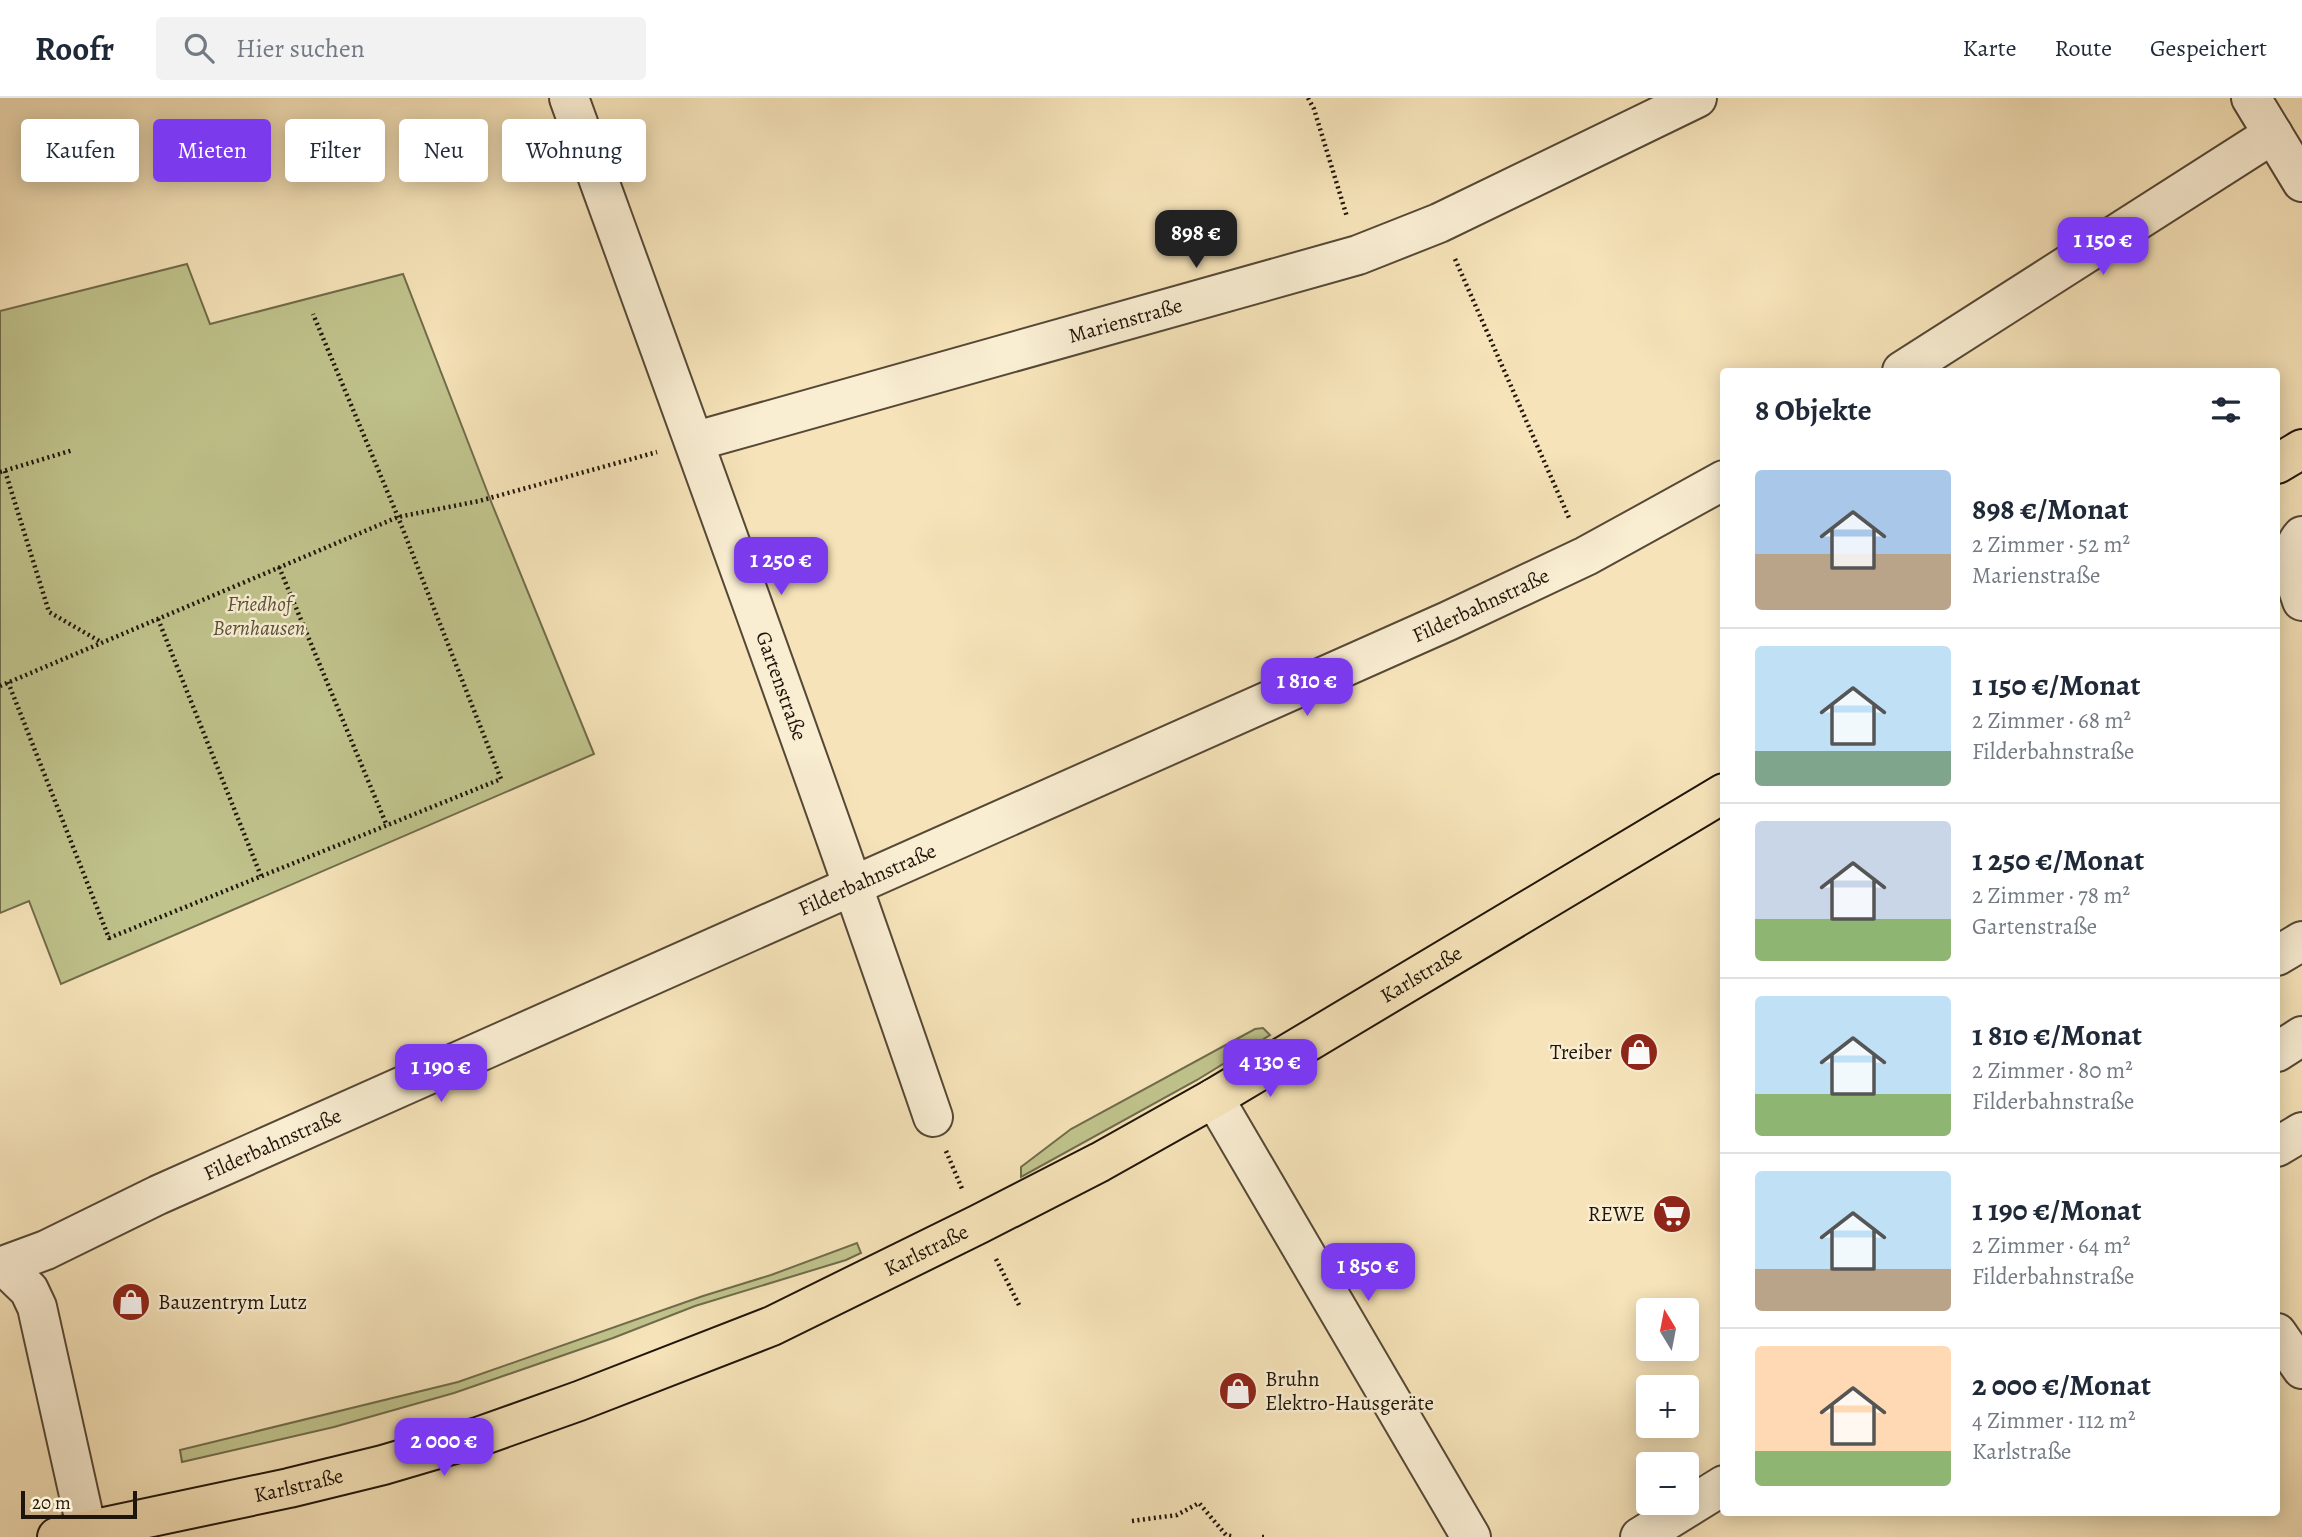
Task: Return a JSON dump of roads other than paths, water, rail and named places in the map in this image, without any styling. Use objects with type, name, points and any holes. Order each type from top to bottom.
[{"type":"main road","points":[[2280,462],[2302,449]]},
{"type":"main road","name":"Karlstraße","points":[[72,1534],[289,1488],[383,1465],[478,1437],[772,1326],[1100,1162],[1214,1098],[1720,795]]},
{"type":"street","name":"Gartenstraße","points":[[569,98],[696,441],[854,885],[933,1117]]},
{"type":"street","name":"Marienstraße","points":[[696,441],[1358,254],[1439,223],[1697,98]]},
{"type":"street","points":[[2251,98],[2302,182]]},
{"type":"street","points":[[1907,368],[2273,134]]},
{"type":"street","name":"Filderbahnstraße","points":[[72,1534],[37,1307],[30,1290],[2,1266],[46,1250],[159,1195],[1448,621],[1586,556],[1720,482]]},
{"type":"street","points":[[2302,536],[2297,542],[2293,572],[2302,601]]},
{"type":"street","points":[[2280,954],[2302,941]]},
{"type":"street","points":[[2280,1050],[2302,1036]]},
{"type":"street","points":[[1214,1098],[1471,1537]]},
{"type":"street","points":[[2280,1145],[2302,1132]]},
{"type":"street","points":[[2280,1337],[2302,1369]]},
{"type":"street","points":[[1640,1537],[1720,1487]]},
{"type":"place","name":"Treiber","points":[[1639,1052]]},
{"type":"place","name":"REWE","points":[[1672,1214]]},
{"type":"place","name":"Bauzentrym Lutz","points":[[131,1302]]},
{"type":"place","name":"Bruhn Elektro-Hausgeräte","points":[[1238,1391]]},
{"type":"park label","name":"Friedhof Bernhausen","points":[[259,616]]}]
